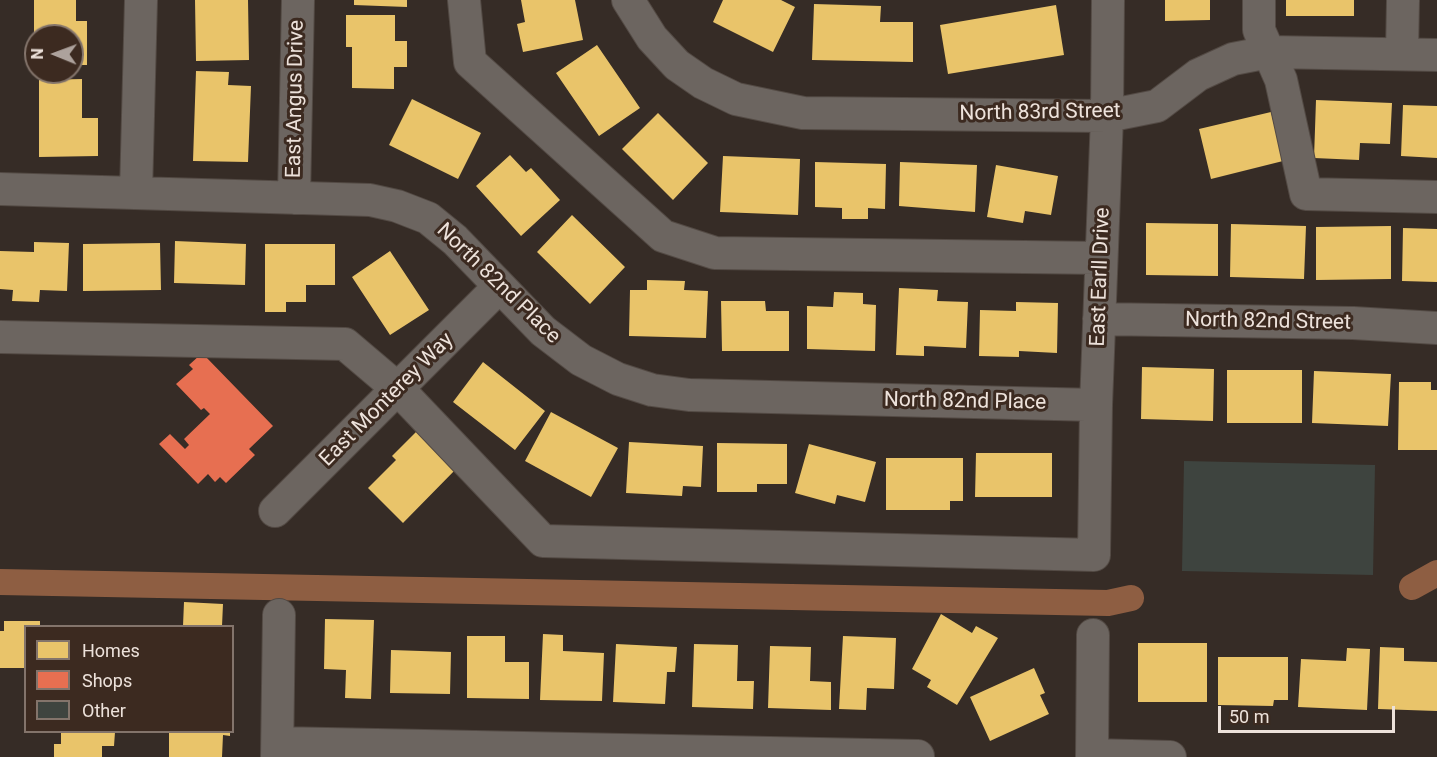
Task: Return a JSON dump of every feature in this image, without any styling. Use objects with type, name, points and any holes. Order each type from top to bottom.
[{"type":"street","points":[[136,193],[141,0]]},
{"type":"street","name":"East Angus Drive","points":[[294,198],[298,0]]},
{"type":"street","points":[[464,0],[470,62],[663,236],[715,253],[1101,258]]},
{"type":"street","name":"North 83rd Street","points":[[628,0],[652,38],[677,65],[703,83],[736,99],[803,113],[1107,116],[1157,106],[1198,75],[1217,64],[1269,52],[1437,55]]},
{"type":"street","name":"East Earll Drive","points":[[398,389],[543,541],[1094,555],[1096,405],[1107,116],[1108,0]]},
{"type":"street","points":[[1259,0],[1259,30],[1281,80],[1306,194],[1437,197]]},
{"type":"street","points":[[1402,54],[1403,0]]},
{"type":"street","name":"North 82nd Place","points":[[0,189],[370,200],[428,218],[455,240],[543,331],[581,360],[618,379],[652,390],[689,395],[1096,405]]},
{"type":"street","name":"East Monterey Way","points":[[275,511],[499,287]]},
{"type":"street","name":"North 82nd Street","points":[[1099,319],[1353,323],[1437,328]]},
{"type":"street","points":[[0,337],[345,344],[398,389]]},
{"type":"street","points":[[279,615],[278,750],[918,756]]},
{"type":"street","points":[[1093,635],[1092,756],[1170,757]]},
{"type":"building: Homes","points":[[34,0],[76,0],[76,21],[87,21],[87,65],[84,65],[84,24],[34,24]]},
{"type":"building: Homes","points":[[195,0],[248,0],[249,60],[196,61]]},
{"type":"building: Homes","points":[[354,0],[407,0],[407,7],[354,5]]},
{"type":"building: Homes","points":[[521,0],[575,0],[583,40],[523,52],[517,24],[525,22]]},
{"type":"building: Homes","points":[[723,0],[781,0],[795,7],[773,52],[713,22]]},
{"type":"building: Homes","points":[[1165,0],[1210,0],[1210,20],[1165,21]]},
{"type":"building: Homes","points":[[1286,0],[1354,0],[1354,16],[1286,16]]},
{"type":"building: Homes","points":[[814,4],[881,6],[880,22],[913,22],[913,62],[812,60]]},
{"type":"building: Homes","points":[[1056,5],[1064,55],[948,74],[940,25]]},
{"type":"building: Homes","points":[[346,15],[395,15],[395,41],[407,41],[407,67],[394,67],[394,89],[352,88],[352,47],[346,47]]},
{"type":"building: Homes","points":[[597,45],[640,108],[599,136],[556,73]]},
{"type":"building: Homes","points":[[196,71],[229,72],[228,85],[251,86],[248,162],[193,161]]},
{"type":"building: Homes","points":[[39,84],[82,84],[82,118],[98,118],[98,156],[39,157]]},
{"type":"building: Homes","points":[[412,99],[481,133],[458,179],[389,145]]},
{"type":"building: Homes","points":[[1316,100],[1392,103],[1390,144],[1360,143],[1359,160],[1314,158]]},
{"type":"building: Homes","points":[[1403,105],[1437,106],[1437,158],[1401,156]]},
{"type":"building: Homes","points":[[1271,112],[1283,161],[1211,179],[1199,129]]},
{"type":"building: Homes","points":[[658,113],[708,163],[673,200],[622,149]]},
{"type":"building: Homes","points":[[510,155],[526,172],[531,168],[560,200],[521,236],[476,186]]},
{"type":"building: Homes","points":[[723,156],[800,159],[798,215],[720,212]]},
{"type":"building: Homes","points":[[815,162],[886,164],[885,209],[868,208],[868,219],[842,219],[842,208],[815,207]]},
{"type":"building: Homes","points":[[900,162],[977,165],[975,212],[899,206]]},
{"type":"building: Homes","points":[[996,165],[1058,176],[1051,215],[1025,211],[1023,223],[987,217]]},
{"type":"building: Homes","points":[[572,215],[625,267],[590,304],[537,252]]},
{"type":"building: Homes","points":[[1146,223],[1218,224],[1218,276],[1146,275]]},
{"type":"building: Homes","points":[[1231,224],[1306,226],[1304,279],[1230,277]]},
{"type":"building: Homes","points":[[1391,226],[1391,279],[1316,280],[1316,227]]},
{"type":"building: Homes","points":[[1403,228],[1437,229],[1437,282],[1402,281]]},
{"type":"building: Homes","points":[[175,241],[246,244],[245,285],[174,283]]},
{"type":"building: Homes","points":[[34,242],[69,243],[67,291],[40,290],[39,302],[12,301],[13,290],[0,289],[0,251],[34,252]]},
{"type":"building: Homes","points":[[160,243],[161,290],[83,291],[83,244]]},
{"type":"building: Homes","points":[[265,244],[335,244],[335,285],[306,285],[306,302],[286,302],[286,312],[265,312]]},
{"type":"building: Homes","points":[[390,251],[429,310],[390,335],[352,277]]},
{"type":"building: Homes","points":[[647,280],[685,281],[684,290],[708,291],[706,338],[629,336],[630,290],[647,290]]},
{"type":"building: Homes","points":[[899,288],[938,290],[937,301],[968,302],[966,348],[924,346],[924,356],[896,355]]},
{"type":"building: Homes","points":[[834,292],[863,293],[863,304],[876,305],[875,351],[807,349],[807,306],[833,307]]},
{"type":"building: Homes","points":[[721,301],[765,301],[766,311],[789,311],[789,351],[722,351]]},
{"type":"building: Homes","points":[[1016,302],[1058,303],[1057,353],[1019,351],[1019,357],[979,356],[980,310],[1016,311]]},
{"type":"building: Homes","points":[[483,362],[545,411],[515,450],[453,402]]},
{"type":"building: Homes","points":[[1142,367],[1214,369],[1213,421],[1141,419]]},
{"type":"building: Homes","points":[[1227,370],[1302,370],[1302,423],[1227,423]]},
{"type":"building: Homes","points":[[1314,371],[1391,374],[1388,426],[1312,423]]},
{"type":"building: Homes","points":[[1399,382],[1431,382],[1431,390],[1437,390],[1437,450],[1398,450]]},
{"type":"building: Homes","points":[[551,412],[618,448],[591,497],[525,461]]},
{"type":"building: Homes","points":[[418,430],[457,468],[403,523],[368,488],[396,460],[392,456]]},
{"type":"building: Homes","points":[[629,442],[703,446],[701,487],[683,486],[682,496],[626,493]]},
{"type":"building: Homes","points":[[717,443],[787,444],[787,484],[757,484],[757,492],[717,492]]},
{"type":"building: Homes","points":[[809,444],[876,462],[865,502],[837,495],[835,504],[795,493]]},
{"type":"building: Homes","points":[[976,453],[1052,453],[1052,497],[975,497]]},
{"type":"building: Homes","points":[[886,458],[963,458],[963,501],[950,501],[950,510],[886,510]]},
{"type":"building: Homes","points":[[184,602],[223,604],[222,625],[183,625]]},
{"type":"building: Homes","points":[[941,614],[972,633],[976,626],[998,638],[957,705],[927,687],[931,680],[912,669]]},
{"type":"building: Homes","points":[[325,619],[374,620],[371,699],[345,698],[346,670],[324,669]]},
{"type":"building: Homes","points":[[4,621],[40,621],[40,625],[24,625],[24,668],[0,668],[0,631],[4,631]]},
{"type":"building: Homes","points":[[543,634],[563,635],[563,651],[604,653],[602,701],[540,700]]},
{"type":"building: Homes","points":[[467,636],[505,636],[505,662],[529,662],[529,699],[467,698]]},
{"type":"building: Homes","points":[[843,636],[896,638],[894,689],[867,688],[866,710],[839,709]]},
{"type":"building: Homes","points":[[1138,643],[1207,643],[1207,702],[1138,702]]},
{"type":"building: Homes","points":[[616,644],[677,647],[675,672],[667,672],[665,704],[613,702]]},
{"type":"building: Homes","points":[[694,644],[738,645],[737,681],[754,681],[753,709],[692,707]]},
{"type":"building: Homes","points":[[770,646],[811,647],[810,681],[831,682],[831,710],[768,708]]},
{"type":"building: Homes","points":[[1380,647],[1404,648],[1404,661],[1437,662],[1437,711],[1378,709]]},
{"type":"building: Homes","points":[[1347,648],[1370,649],[1367,710],[1298,707],[1301,659],[1346,661]]},
{"type":"building: Homes","points":[[391,650],[451,652],[450,694],[390,693]]},
{"type":"building: Homes","points":[[1218,657],[1288,657],[1288,700],[1274,700],[1273,706],[1218,705]]},
{"type":"building: Homes","points":[[1034,668],[1045,693],[1040,695],[1049,714],[990,741],[970,697]]},
{"type":"building: Homes","points":[[61,733],[115,733],[114,746],[102,746],[102,757],[54,757],[54,744],[61,744]]},
{"type":"building: Homes","points":[[169,733],[230,733],[230,736],[223,735],[222,757],[169,757]]},
{"type":"building: Shops","points":[[200,355],[203,358],[205,356],[273,426],[249,449],[255,455],[226,483],[220,477],[215,482],[208,474],[198,484],[159,444],[170,434],[185,449],[189,445],[184,439],[210,414],[204,408],[201,410],[176,384],[193,369],[189,365]]},
{"type":"building: Other","points":[[1184,461],[1375,465],[1373,575],[1182,571]]},
{"type":"waterway","points":[[1412,587],[1437,573]]},
{"type":"waterway","points":[[0,582],[1108,603],[1131,598]]}]
